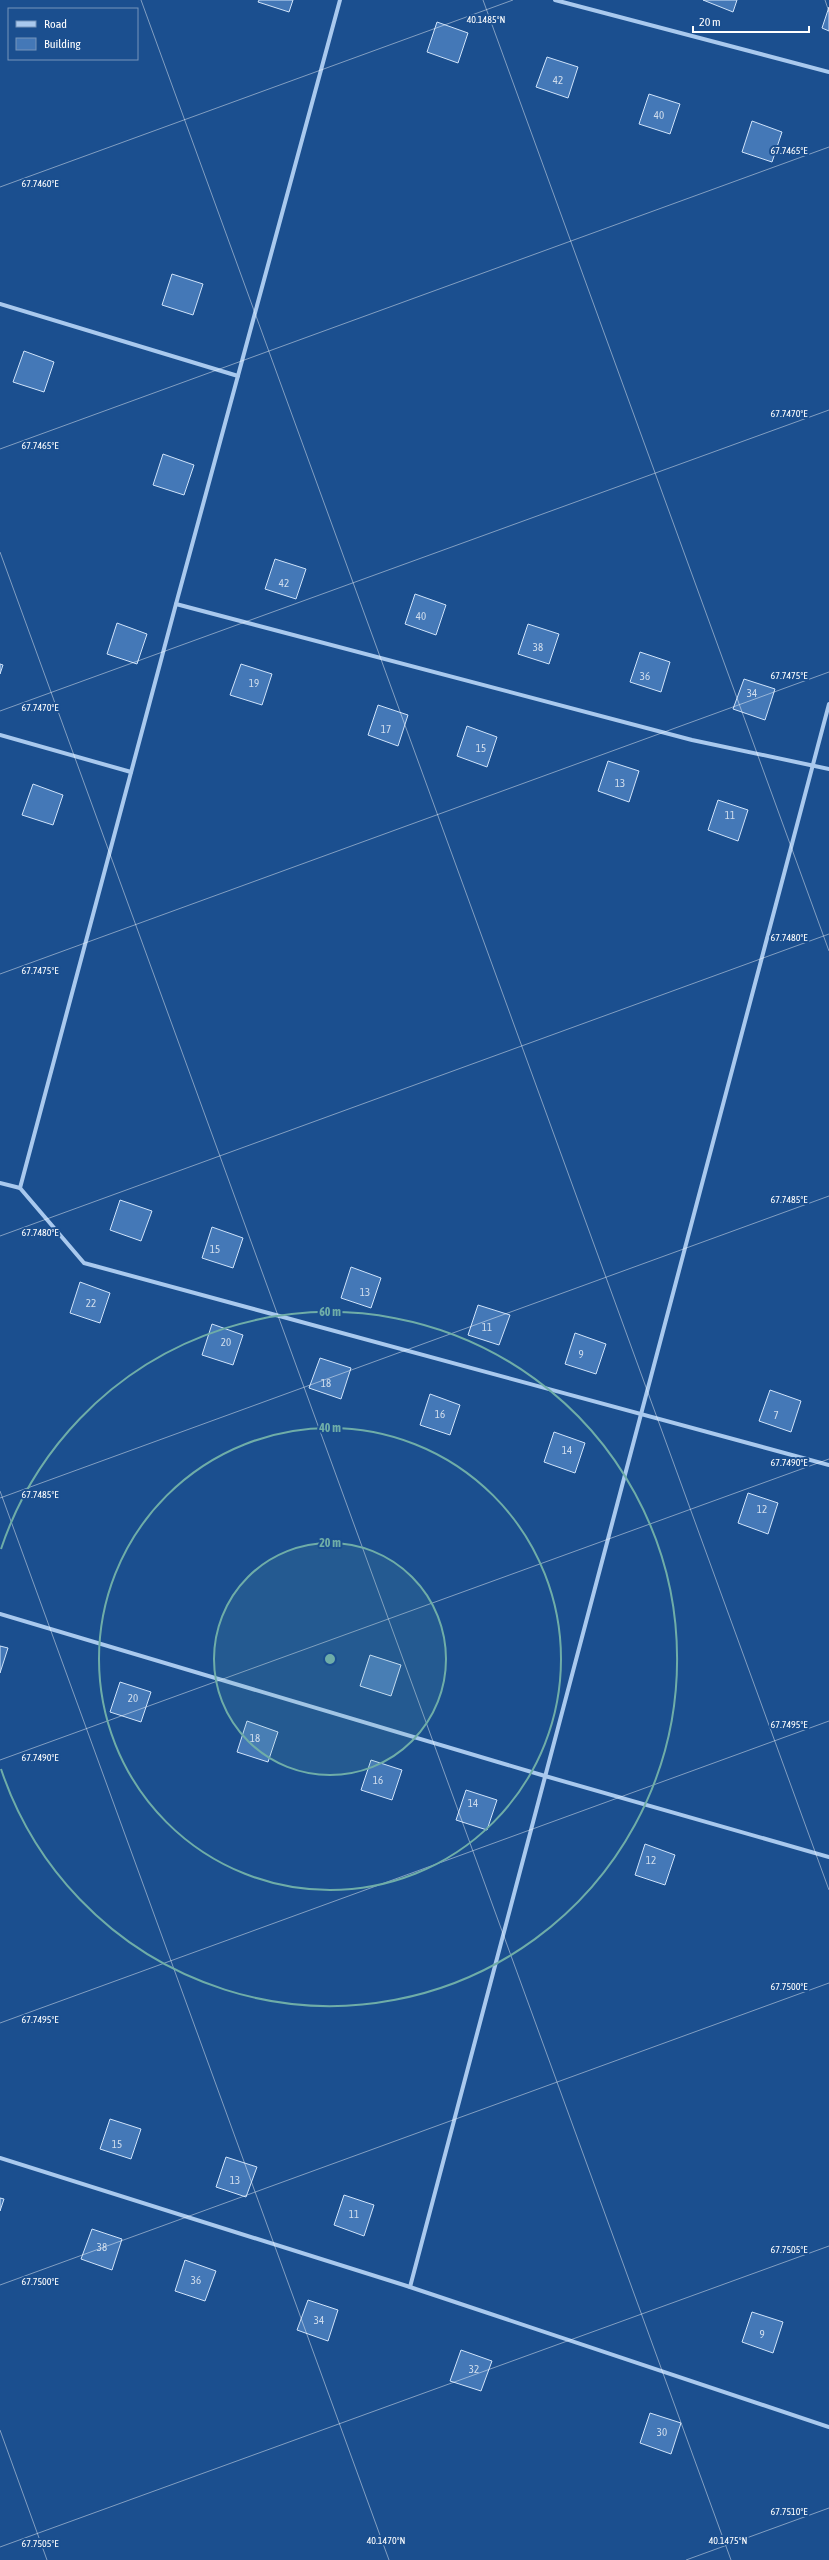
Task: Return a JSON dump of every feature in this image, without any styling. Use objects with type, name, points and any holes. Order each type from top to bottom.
[{"type":"street","points":[[20,1188],[176,604],[340,0]]},
{"type":"street","points":[[555,0],[829,72]]},
{"type":"street","points":[[0,304],[238,376]]},
{"type":"street","points":[[176,604],[692,740],[829,770]]},
{"type":"street","points":[[410,2287],[829,704]]},
{"type":"street","points":[[0,735],[131,772]]},
{"type":"street","points":[[0,1183],[20,1188],[84,1263],[642,1413],[829,1465]]},
{"type":"street","points":[[0,1614],[545,1776],[829,1857]]},
{"type":"street","points":[[0,2158],[410,2287],[829,2427]]},
{"type":"building","points":[[259,0],[293,0],[289,12],[258,2]]},
{"type":"building","points":[[703,0],[737,0],[733,12]]},
{"type":"building","points":[[829,7],[829,31],[822,28]]},
{"type":"building","points":[[437,22],[468,33],[458,63],[427,52]]},
{"type":"building","points":[[547,57],[578,67],[568,98],[536,87]]},
{"type":"building","points":[[649,94],[680,104],[670,134],[639,124]]},
{"type":"building","points":[[752,121],[782,132],[772,162],[742,152]]},
{"type":"building","points":[[172,274],[203,284],[193,315],[162,305]]},
{"type":"building","points":[[24,351],[54,362],[44,392],[13,382]]},
{"type":"building","points":[[163,454],[194,465],[184,495],[153,485]]},
{"type":"building","points":[[275,559],[306,569],[296,599],[265,589]]},
{"type":"building","points":[[415,594],[446,605],[436,635],[405,624]]},
{"type":"building","points":[[117,623],[147,634],[137,664],[107,654]]},
{"type":"building","points":[[528,624],[559,634],[549,664],[518,654]]},
{"type":"building","points":[[640,652],[670,662],[661,692],[630,682]]},
{"type":"building","points":[[0,664],[3,665],[0,674]]},
{"type":"building","points":[[241,664],[272,674],[262,705],[230,695]]},
{"type":"building","points":[[744,679],[775,689],[765,720],[733,709]]},
{"type":"building","points":[[378,705],[408,715],[398,746],[368,735]]},
{"type":"building","points":[[467,726],[497,737],[487,767],[457,756]]},
{"type":"building","points":[[608,761],[639,771],[629,802],[598,791]]},
{"type":"building","points":[[33,784],[63,795],[53,825],[22,815]]},
{"type":"building","points":[[718,800],[748,810],[738,841],[708,830]]},
{"type":"building","points":[[120,1200],[152,1211],[141,1241],[110,1230]]},
{"type":"building","points":[[212,1227],[243,1238],[233,1268],[202,1258]]},
{"type":"building","points":[[351,1267],[381,1278],[371,1308],[341,1298]]},
{"type":"building","points":[[80,1282],[110,1293],[100,1323],[70,1313]]},
{"type":"building","points":[[478,1305],[510,1315],[499,1345],[468,1335]]},
{"type":"building","points":[[212,1324],[243,1335],[233,1365],[202,1355]]},
{"type":"building","points":[[575,1333],[606,1344],[596,1374],[565,1364]]},
{"type":"building","points":[[320,1358],[351,1368],[341,1399],[309,1388]]},
{"type":"building","points":[[770,1390],[801,1401],[791,1432],[759,1421]]},
{"type":"building","points":[[430,1394],[460,1405],[450,1435],[420,1425]]},
{"type":"building","points":[[554,1432],[585,1443],[575,1473],[544,1462]]},
{"type":"building","points":[[748,1493],[778,1503],[768,1534],[738,1523]]},
{"type":"building","points":[[0,1646],[8,1648],[0,1673]]},
{"type":"building","points":[[370,1655],[401,1665],[391,1696],[360,1686]]},
{"type":"building","points":[[120,1682],[151,1692],[141,1722],[110,1712]]},
{"type":"building","points":[[247,1721],[278,1732],[268,1762],[237,1752]]},
{"type":"building","points":[[371,1760],[402,1770],[392,1800],[361,1790]]},
{"type":"building","points":[[466,1790],[497,1800],[487,1830],[456,1820]]},
{"type":"building","points":[[645,1844],[675,1855],[665,1885],[635,1875]]},
{"type":"building","points":[[110,2119],[141,2129],[131,2159],[100,2149]]},
{"type":"building","points":[[226,2157],[257,2167],[246,2197],[216,2187]]},
{"type":"building","points":[[344,2195],[374,2205],[364,2236],[334,2225]]},
{"type":"building","points":[[0,2198],[4,2199],[0,2211]]},
{"type":"building","points":[[92,2229],[122,2239],[112,2270],[81,2259]]},
{"type":"building","points":[[185,2260],[216,2271],[205,2301],[175,2291]]},
{"type":"building","points":[[308,2300],[338,2310],[328,2341],[297,2330]]},
{"type":"building","points":[[752,2312],[783,2322],[773,2353],[742,2342]]},
{"type":"building","points":[[461,2350],[492,2361],[481,2391],[450,2381]]},
{"type":"building","points":[[650,2413],[681,2423],[671,2454],[640,2443]]}]
